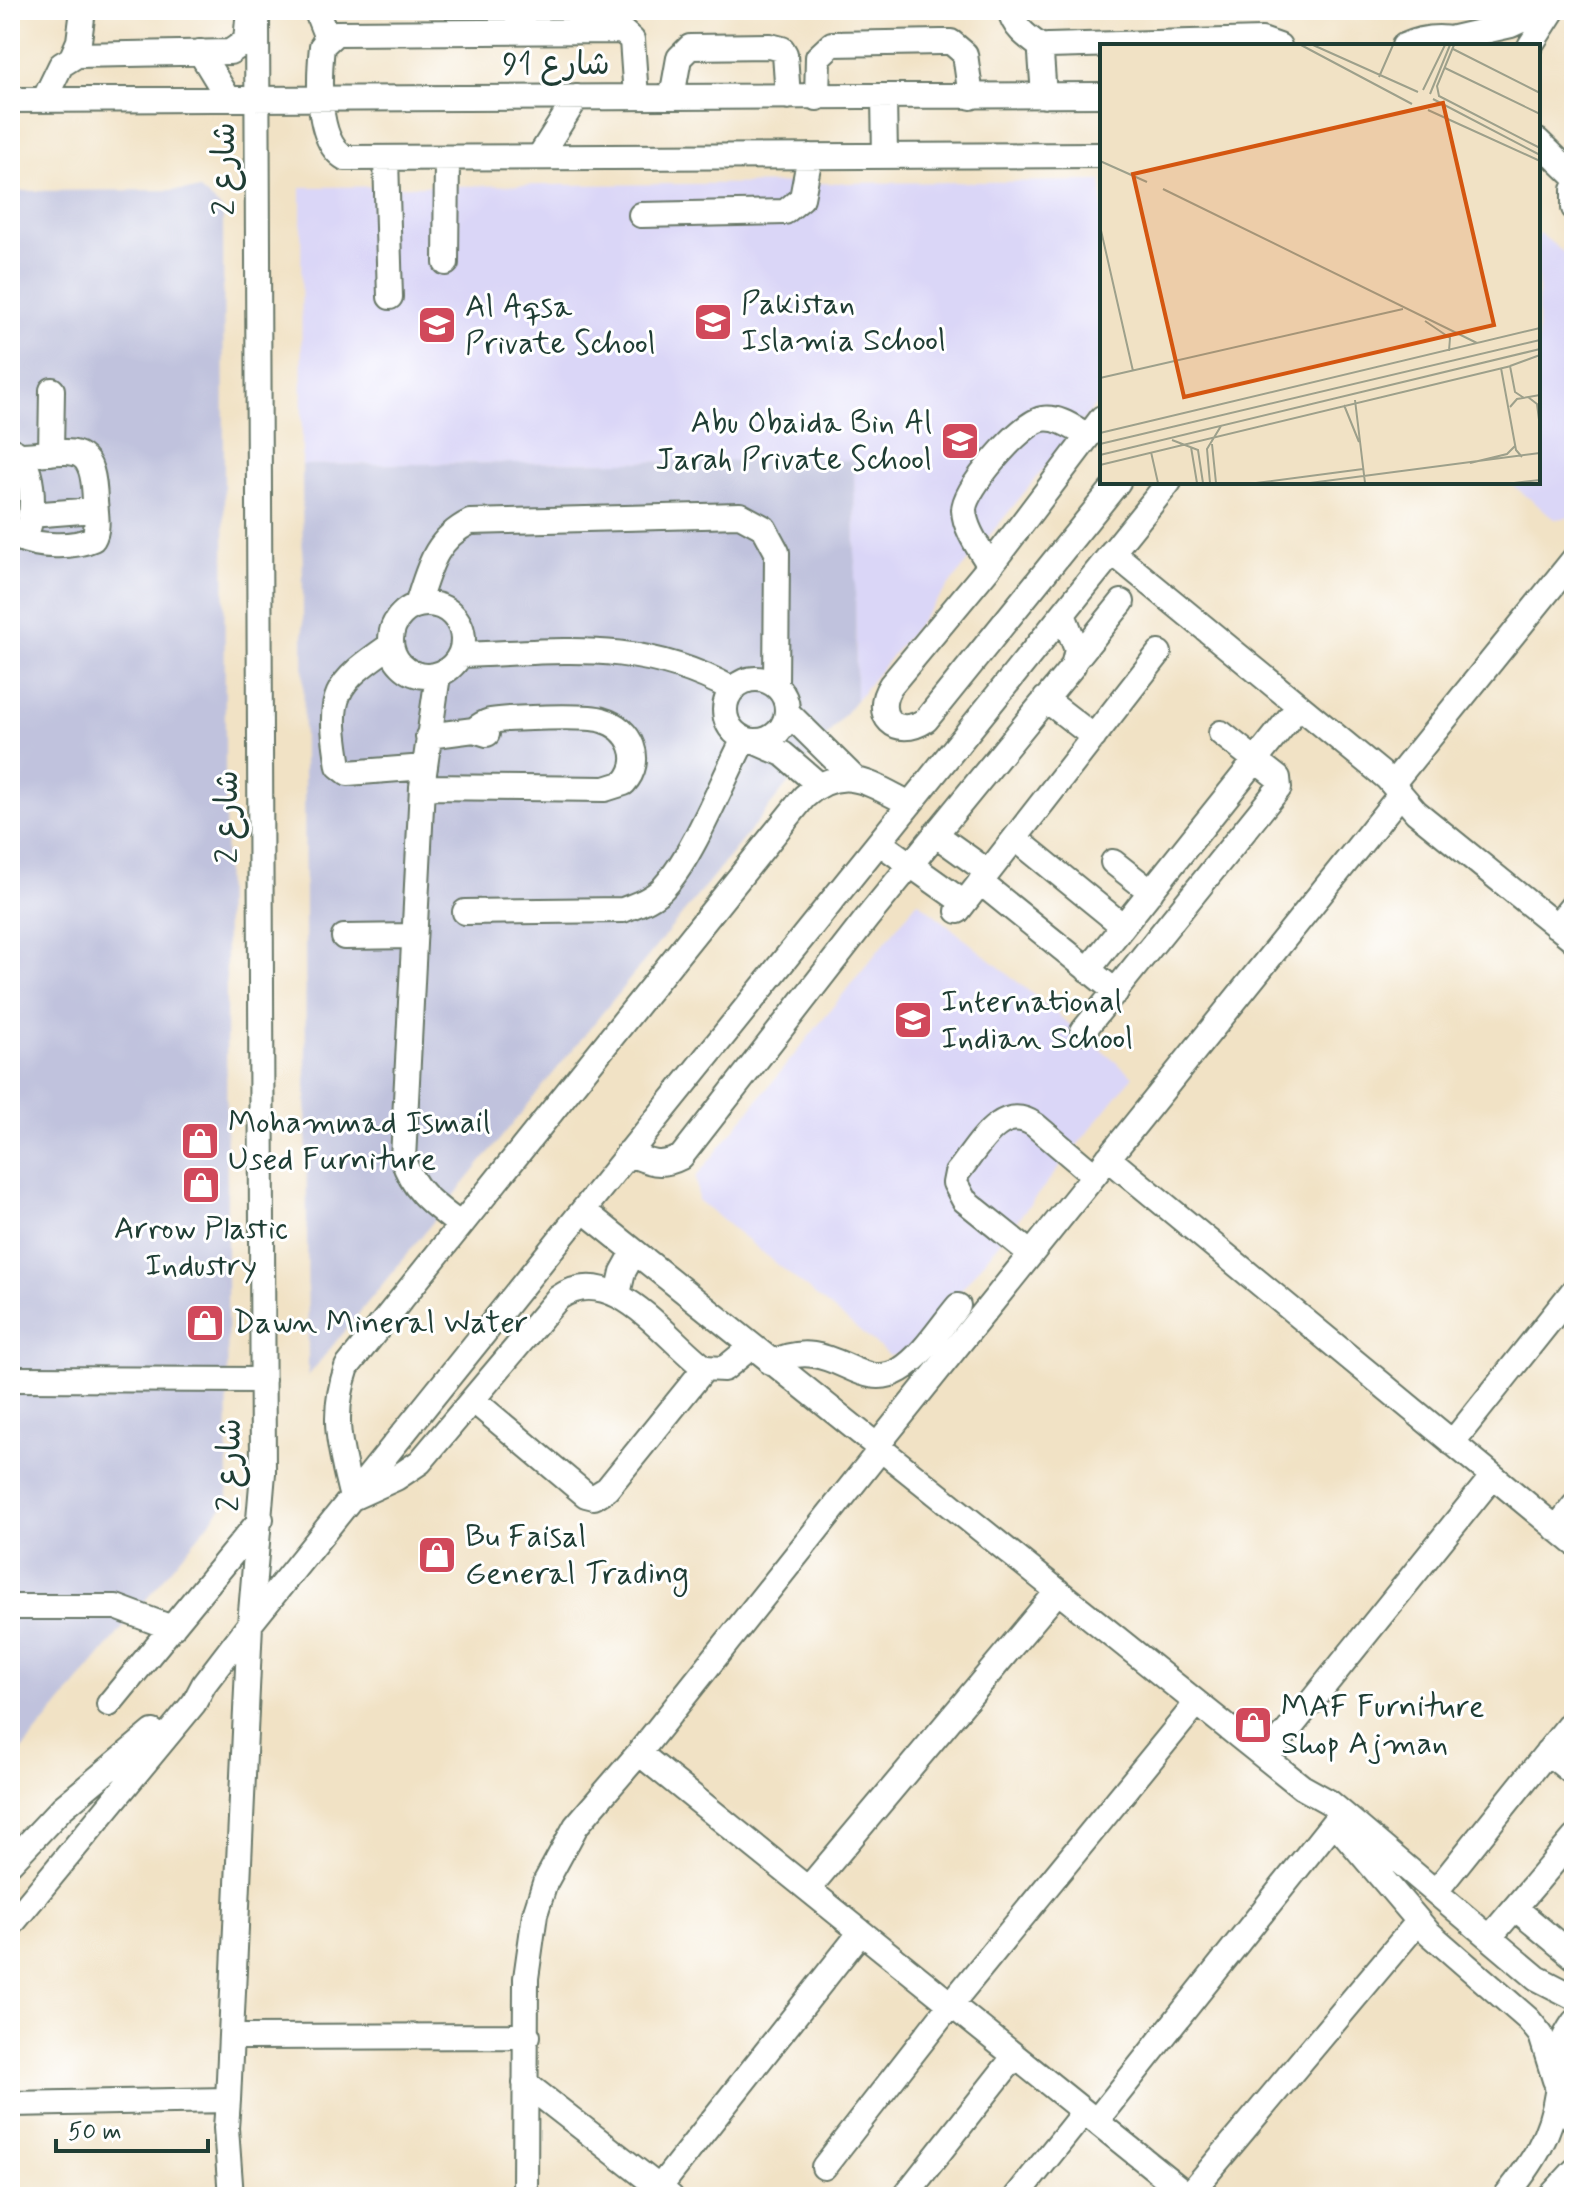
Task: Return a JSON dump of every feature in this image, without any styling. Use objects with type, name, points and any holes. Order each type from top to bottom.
[{"type":"street","points":[[44,100],[61,65],[72,57],[79,41],[83,10]]},
{"type":"street","points":[[72,57],[230,52],[242,46],[248,35],[247,10]]},
{"type":"street","name":"شارع 2","points":[[231,2197],[226,2128],[250,1624],[261,1519],[263,1380],[257,10]]},
{"type":"street","points":[[316,10],[327,38]]},
{"type":"street","points":[[1010,10],[1023,34],[1044,49]]},
{"type":"street","points":[[1410,44],[1430,37],[1464,42],[1543,10]]},
{"type":"street","points":[[1531,44],[1553,10]]},
{"type":"street","points":[[636,97],[632,40],[613,20],[336,33],[327,38],[322,46],[319,98],[329,138],[338,154],[345,158],[1100,155]]},
{"type":"street","points":[[1044,49],[1054,45],[1262,40],[1273,44]]},
{"type":"street","points":[[817,98],[818,57],[832,44],[941,42],[951,42],[965,54],[971,97]]},
{"type":"street","points":[[672,97],[679,58],[690,47],[770,46],[782,49],[785,54],[788,97]]},
{"type":"street","points":[[1044,49],[1044,96]]},
{"type":"street","points":[[200,52],[228,98]]},
{"type":"street","name":"شارع 91","points":[[10,100],[1100,95]]},
{"type":"street","points":[[539,157],[577,97]]},
{"type":"street","points":[[884,97],[885,156]]},
{"type":"street","points":[[1540,143],[1574,177]]},
{"type":"street","points":[[641,215],[785,212],[802,198],[810,156]]},
{"type":"street","points":[[386,158],[390,297]]},
{"type":"street","points":[[446,263],[447,158]]},
{"type":"street","points":[[1540,168],[1574,177]]},
{"type":"street","points":[[1574,190],[1574,208]]},
{"type":"street","points":[[51,453],[52,390]]},
{"type":"street","points":[[990,566],[966,522],[964,507],[968,492],[977,480],[1029,424],[1054,419],[1095,427],[990,566],[883,696],[883,710],[890,722],[901,728],[915,727],[926,720],[1116,484]]},
{"type":"street","points":[[15,538],[40,545],[88,542],[96,535],[92,465],[85,457],[76,453],[16,452]]},
{"type":"street","points":[[15,538],[30,527],[30,473],[16,452]]},
{"type":"street","points":[[10,1863],[62,1808],[129,1755],[204,1684],[1167,484]]},
{"type":"street","points":[[30,510],[95,505]]},
{"type":"street","points":[[417,605],[438,546],[452,531],[470,522],[740,515],[764,528],[777,552],[776,686],[786,702],[787,712],[785,722],[772,737],[748,740]]},
{"type":"street","points":[[1112,552],[1299,706],[1565,933],[1574,904]]},
{"type":"street","points":[[525,2197],[528,1946],[545,1883],[576,1826],[639,1753],[1101,1167],[1574,559]]},
{"type":"street","points":[[628,1153],[654,1164],[668,1164],[681,1157],[867,918],[1122,602]]},
{"type":"street","points":[[417,605],[437,605],[454,616],[462,635],[460,655],[454,664],[438,675],[417,675],[408,670],[394,655],[391,645],[391,635],[400,616],[417,605]]},
{"type":"street","points":[[1063,614],[1077,650],[1076,659]]},
{"type":"street","points":[[391,645],[347,677],[339,687],[335,712],[339,766],[348,773],[615,788],[632,775],[635,764],[632,743],[614,727],[593,719],[488,722],[474,730],[428,736]]},
{"type":"street","points":[[460,655],[629,653],[676,664],[732,689]]},
{"type":"street","points":[[880,843],[961,907],[1159,653]]},
{"type":"street","points":[[438,675],[424,777],[403,1159],[409,1178],[420,1194],[459,1224]]},
{"type":"street","points":[[776,686],[758,678],[739,683],[727,698],[725,717],[729,726],[748,740],[783,754],[818,784]]},
{"type":"street","points":[[1045,699],[1094,737]]},
{"type":"street","points":[[1088,970],[1299,706]]},
{"type":"street","points":[[787,712],[854,778],[910,804]]},
{"type":"street","points":[[926,720],[932,741],[944,760]]},
{"type":"street","points":[[1083,1031],[1279,788],[1278,778],[1221,733]]},
{"type":"street","points":[[465,912],[623,910],[646,902],[665,887],[748,740]]},
{"type":"street","points":[[352,1498],[336,1422],[338,1394],[347,1367],[459,1224],[818,784],[836,777],[854,778]]},
{"type":"street","points":[[935,834],[1116,992]]},
{"type":"street","points":[[1015,838],[1123,926]]},
{"type":"street","points":[[1113,862],[1151,892]]},
{"type":"street","points":[[842,892],[867,918]]},
{"type":"street","points":[[344,937],[414,936]]},
{"type":"street","points":[[1031,1254],[964,1200],[955,1183],[957,1173],[1001,1121],[1012,1117],[1025,1118],[1101,1167],[1452,1443],[1565,1536],[1574,1506]]},
{"type":"street","points":[[583,1210],[1302,1787],[1418,1922],[1528,2019],[1541,2035],[1556,2087],[1574,2121]]},
{"type":"street","points":[[618,1294],[623,1272],[634,1252]]},
{"type":"street","points":[[542,1262],[558,1298]]},
{"type":"street","points":[[352,1498],[396,1478],[420,1462],[558,1298],[571,1289],[586,1285],[618,1294],[705,1368],[724,1369],[751,1347]]},
{"type":"street","points":[[1452,1443],[1574,1290]]},
{"type":"street","points":[[771,1363],[805,1352],[823,1355],[871,1376],[886,1376],[901,1370],[958,1306]]},
{"type":"street","points":[[473,1400],[586,1495],[594,1497],[607,1489],[705,1368]]},
{"type":"street","points":[[10,1379],[263,1380]]},
{"type":"street","points":[[1266,1758],[1493,1476]]},
{"type":"street","points":[[109,1704],[261,1519]]},
{"type":"street","points":[[808,1889],[1058,1591]]},
{"type":"street","points":[[10,1607],[116,1607],[172,1628]]},
{"type":"street","points":[[10,1926],[194,1703],[204,1684]]},
{"type":"street","points":[[824,2167],[951,2004],[1197,1703]]},
{"type":"street","points":[[1436,1891],[1574,1719]]},
{"type":"street","points":[[1547,1752],[1574,1774]]},
{"type":"street","points":[[639,1753],[1189,2196],[1418,1922]]},
{"type":"street","points":[[1302,1787],[1321,1796],[1537,1978],[1574,1997]]},
{"type":"street","points":[[1016,2197],[1090,2117],[1334,1822]]},
{"type":"street","points":[[1490,1937],[1574,1838]]},
{"type":"street","points":[[1515,1908],[1574,1957]]},
{"type":"street","points":[[525,2083],[665,2192],[861,1932]]},
{"type":"street","points":[[1505,2197],[1540,2151],[1555,2114],[1555,2059],[1563,2038],[1574,2022]]},
{"type":"street","points":[[231,2037],[528,2036]]},
{"type":"street","points":[[904,2197],[1015,2056]]},
{"type":"street","points":[[10,2104],[228,2100]]},
{"type":"street","points":[[1550,2197],[1574,2171]]},
{"type":"shaded area","points":[[1024,10],[1385,10],[1385,12],[1024,14]]},
{"type":"shaded area","points":[[1100,181],[1100,399],[856,700],[854,460],[302,465],[301,187]]},
{"type":"shaded area","points":[[200,190],[223,210],[228,1500],[10,1765],[10,191]]},
{"type":"shaded area","points":[[1540,234],[1574,261],[1574,517],[1555,519],[1511,484],[1540,484]]},
{"type":"shaded area","points":[[854,460],[856,700],[308,1376],[302,465]]},
{"type":"shaded area","points":[[918,901],[1133,1076],[911,1352],[889,1355],[698,1200],[696,1177]]},
{"type":"place","name":"Pakistan Islamia School","points":[[713,322]]},
{"type":"place","name":"Al Aqsa Private School","points":[[437,325]]},
{"type":"place","name":"Abu Obaida Bin Al Jarah Private School","points":[[960,441]]},
{"type":"place","name":"International Indian School","points":[[913,1020]]},
{"type":"place","name":"Mohammad Ismail Used Furniture","points":[[200,1141]]},
{"type":"place","name":"Arrow Plastic Industry","points":[[201,1185]]},
{"type":"place","name":"Dawn Mineral Water","points":[[205,1323]]},
{"type":"place","name":"Bu Faisal General Trading","points":[[437,1555]]},
{"type":"place","name":"MAF Furniture Shop Ajman","points":[[1253,1725]]}]
